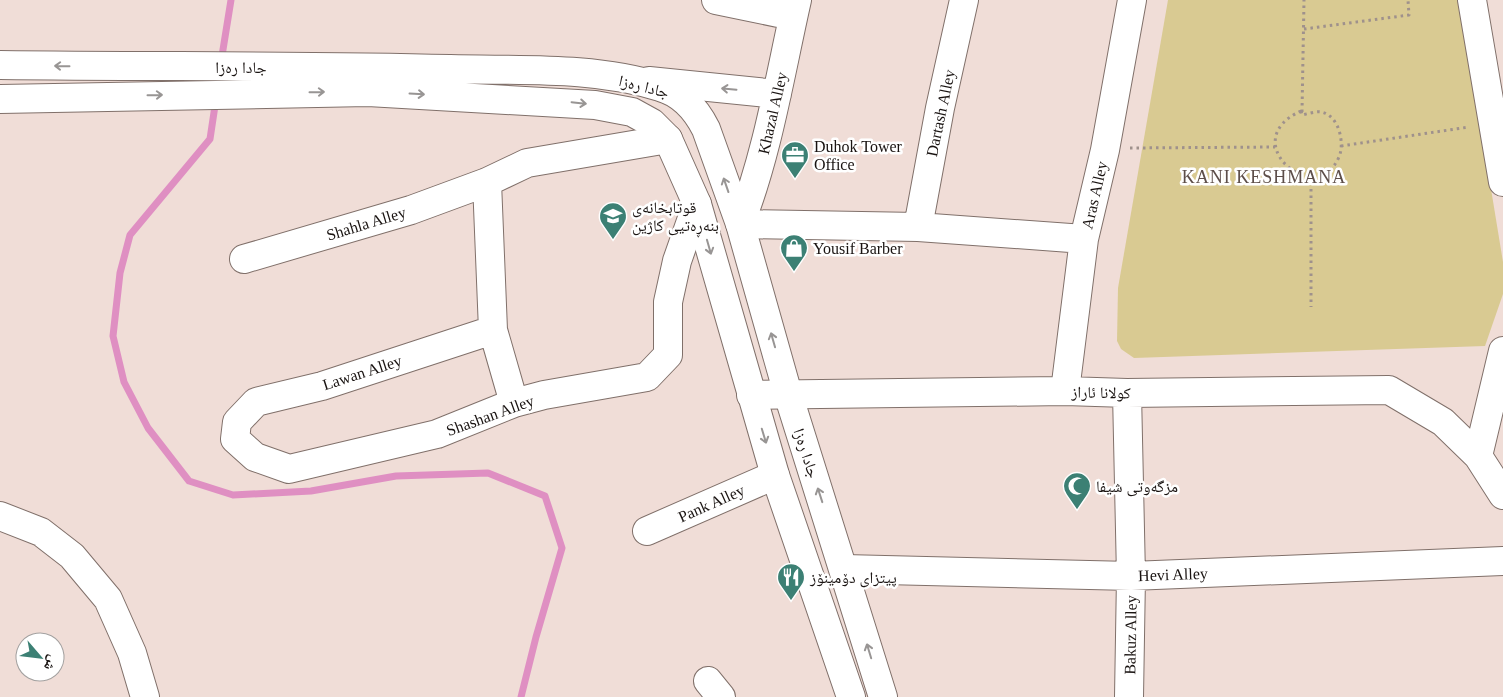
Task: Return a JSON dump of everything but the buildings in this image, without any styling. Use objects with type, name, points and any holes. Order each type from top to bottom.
[{"type":"street","points":[[716,0],[795,8]]},
{"type":"street","name":"Dartash Alley","points":[[918,227],[940,108],[964,0]]},
{"type":"street","name":"Aras Alley","points":[[1065,391],[1084,239],[1105,150],[1132,0]]},
{"type":"street","points":[[1472,0],[1503,182]]},
{"type":"street","name":"Khazal Alley","points":[[740,224],[753,191],[777,94],[795,8]]},
{"type":"street","name":"جادا ره‌زا","points":[[0,65],[110,66],[370,79],[595,105],[626,111],[643,117],[668,139],[697,204],[775,475],[851,697]]},
{"type":"street","name":"جادا ره‌زا","points":[[0,99],[106,95],[370,79],[558,72],[623,79],[661,87],[683,98],[693,107],[706,129],[740,224],[788,394],[883,697]]},
{"type":"street","points":[[623,79],[777,94]]},
{"type":"street","name":"Shahla Alley","points":[[244,260],[411,210],[487,182],[527,163],[668,139]]},
{"type":"street","points":[[487,182],[493,330],[514,403]]},
{"type":"street","name":"Shashan Alley","points":[[237,422],[235,439],[255,457],[288,469],[437,434],[514,403],[544,395],[647,377],[668,355],[668,302],[677,261],[697,204]]},
{"type":"street","points":[[740,224],[918,227],[1084,239]]},
{"type":"street","name":"Lawan Alley","points":[[237,422],[256,402],[322,386],[493,330]]},
{"type":"street","points":[[1478,456],[1503,350]]},
{"type":"street","name":"کولانا ئاراز","points":[[751,395],[1065,391],[1128,393],[1389,390],[1443,422],[1478,456],[1503,495]]},
{"type":"street","name":"Bakuz Alley","points":[[1128,393],[1132,576],[1129,697]]},
{"type":"street","name":"Pank Alley","points":[[647,531],[775,475]]},
{"type":"street","points":[[0,516],[41,532],[72,556],[108,599],[132,653],[145,697]]},
{"type":"street","name":"Hevi Alley","points":[[844,570],[1132,576],[1503,560]]},
{"type":"path","points":[[1302,115],[1304,0]]},
{"type":"path","points":[[1304,29],[1409,15],[1408,0]]},
{"type":"path","points":[[1300,111],[1302,115],[1321,112],[1331,118],[1341,136],[1339,157],[1333,166],[1324,173],[1310,176],[1292,171],[1283,164],[1274,147],[1277,133],[1282,123],[1290,115],[1300,111]]},
{"type":"path","points":[[1341,146],[1492,124]]},
{"type":"path","points":[[1105,150],[1274,147]]},
{"type":"path","points":[[1310,176],[1311,307]]},
{"type":"shaded area","points":[[1168,0],[1460,0],[1503,262],[1503,294],[1485,346],[1134,358],[1121,349],[1117,341],[1118,288]]},
{"type":"waterway","points":[[221,62],[231,0]]},
{"type":"waterway","points":[[216,99],[210,139],[130,235],[120,273],[113,336],[124,382],[148,428],[189,481],[233,495],[311,491],[396,476],[488,473],[545,496],[562,548],[521,697]]},
{"type":"place","name":"Duhok Tower Office","points":[[795,179]]},
{"type":"place","name":"قوتابخانەی بنەڕەتیی کاژین","points":[[613,240]]},
{"type":"place","name":"Yousif Barber","points":[[794,272]]},
{"type":"place","name":"مزگەوتی شیفا","points":[[1077,510]]},
{"type":"place","name":"پیتزای دۆمینۆز","points":[[791,601]]},
{"type":"district","name":"KANI KESHMANA","points":[[1264,177]]}]
